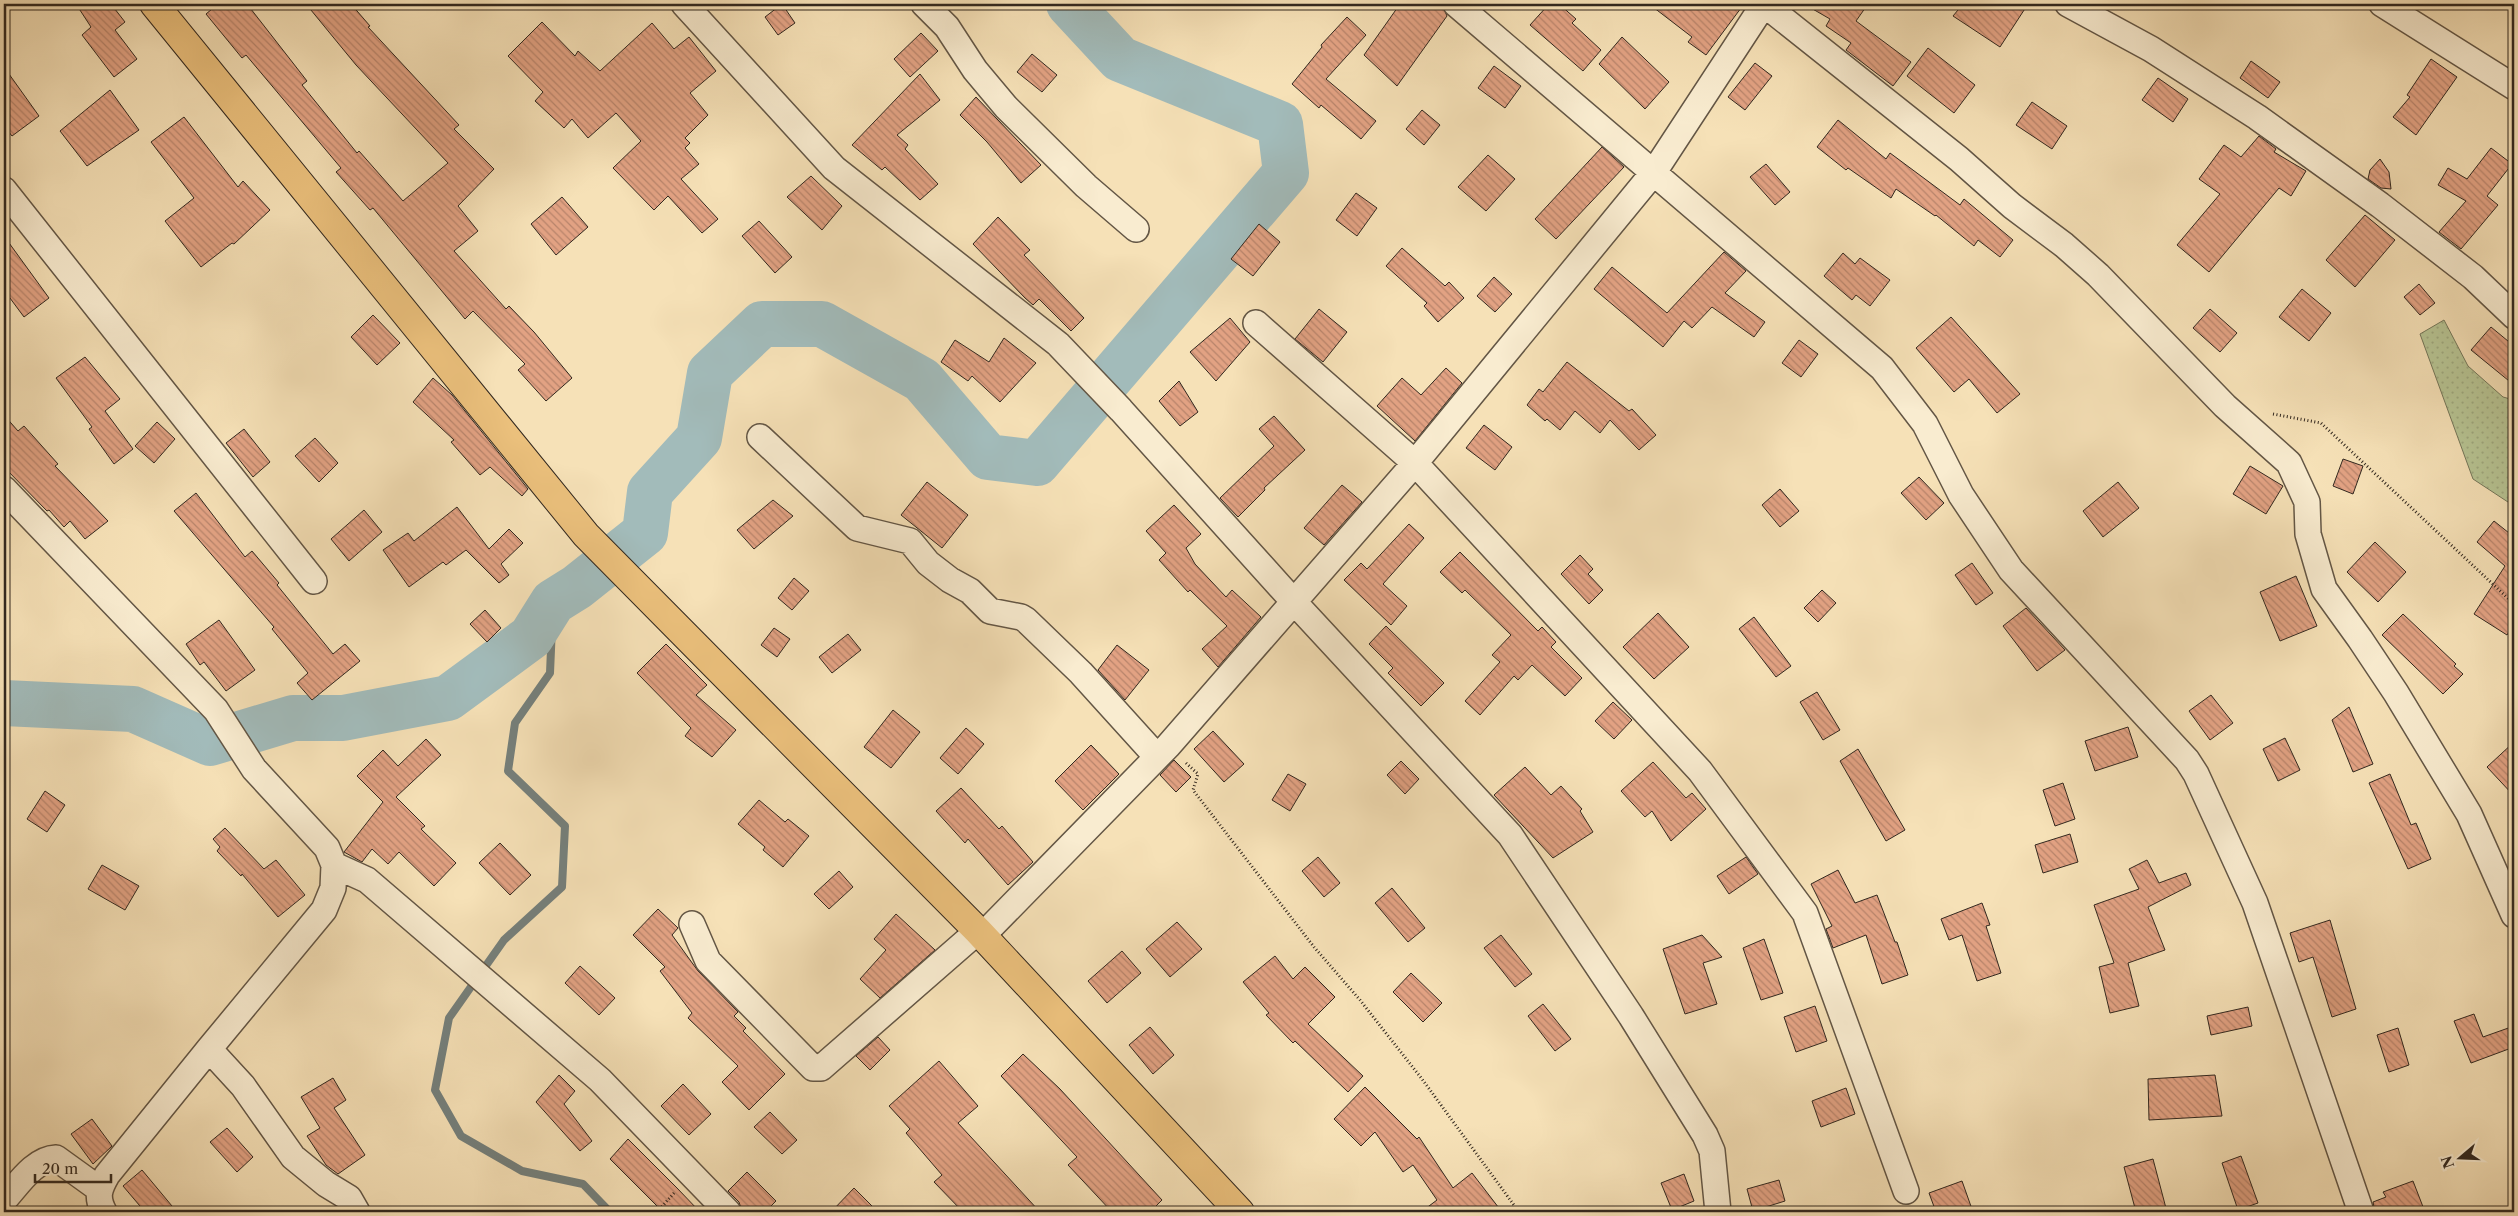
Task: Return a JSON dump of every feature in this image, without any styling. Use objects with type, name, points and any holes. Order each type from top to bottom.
[{"type":"main road","points":[[154,4],[586,534],[627,578],[980,933],[1240,1212]]},
{"type":"street","points":[[684,4],[834,168],[860,191],[1058,344],[1121,410],[1295,603],[1510,835],[1631,1016],[1705,1134],[1712,1151],[1718,1212]]},
{"type":"street","points":[[924,4],[947,27],[975,70],[1006,106],[1086,186],[1136,229]]},
{"type":"street","points":[[1456,4],[1882,368],[1925,424],[1962,495],[2010,570],[2186,760],[2196,774],[2255,903],[2361,1212]]},
{"type":"street","points":[[692,924],[708,961],[813,1068],[821,1068],[980,933],[1163,751],[1416,464],[1654,172],[1764,4],[1959,159],[2012,206],[2064,245],[2098,276],[2225,406],[2289,463],[2307,502],[2308,534],[2324,589],[2391,686],[2469,814],[2514,915]]},
{"type":"street","points":[[2068,4],[2151,49],[2257,117],[2388,211],[2473,277],[2514,316]]},
{"type":"street","points":[[2382,4],[2514,87]]},
{"type":"street","points":[[4,190],[314,581]]},
{"type":"street","points":[[1256,323],[1416,464],[1700,772],[1802,908],[1906,1192]]},
{"type":"street","points":[[760,436],[857,528],[910,541],[928,562],[950,580],[970,591],[990,611],[1021,617],[1026,620],[1163,751]]},
{"type":"street","points":[[4,489],[216,710],[254,768],[326,848],[334,865],[333,888],[324,910],[208,1049],[108,1175],[101,1201],[56,1158],[47,1158],[38,1163],[4,1200]]},
{"type":"street","points":[[334,865],[367,880],[600,1080],[728,1212]]},
{"type":"street","points":[[208,1049],[243,1086],[294,1157],[326,1184],[349,1198],[357,1212]]},
{"type":"path","points":[[2225,406],[2321,423],[2514,604]]},
{"type":"path","points":[[1163,751],[1198,774],[1193,790],[1228,838],[1422,1079],[1519,1212]]},
{"type":"green space","points":[[2444,320],[2468,366],[2503,397],[2514,400],[2514,506],[2473,479],[2420,334]]},
{"type":"building","points":[[76,4],[111,4],[125,22],[115,30],[137,59],[114,77],[82,35],[91,27]]},
{"type":"building","points":[[218,4],[247,4],[307,81],[302,85],[357,153],[359,151],[403,201],[448,163],[356,65],[306,4],[351,4],[370,26],[368,27],[459,125],[454,129],[494,169],[458,206],[478,231],[454,251],[506,309],[509,306],[534,332],[572,378],[546,401],[518,370],[525,364],[473,311],[465,319],[373,208],[370,210],[336,172],[341,168],[246,55],[242,58],[206,14]]},
{"type":"building","points":[[782,4],[795,23],[778,35],[765,17]]},
{"type":"building","points":[[1400,4],[1442,4],[1447,16],[1397,86],[1364,55]]},
{"type":"building","points":[[1549,4],[1559,4],[1576,19],[1572,23],[1601,50],[1583,71],[1530,25]]},
{"type":"building","points":[[1649,4],[1744,4],[1706,55],[1688,42],[1692,37]]},
{"type":"building","points":[[1804,4],[1868,4],[1856,21],[1911,62],[1893,86],[1846,50],[1851,43],[1826,26],[1830,19]]},
{"type":"building","points":[[1963,4],[2028,4],[2000,47],[1953,16]]},
{"type":"building","points":[[1347,17],[1366,35],[1326,79],[1376,121],[1361,139],[1321,105],[1319,108],[1292,84],[1322,47],[1321,45]]},
{"type":"building","points":[[542,22],[575,56],[578,51],[600,71],[652,23],[674,49],[689,37],[716,71],[690,93],[708,115],[685,138],[690,143],[685,148],[699,164],[681,179],[718,219],[702,233],[668,196],[654,210],[613,168],[641,141],[616,113],[588,138],[572,119],[564,128],[535,101],[543,92],[508,56]]},
{"type":"building","points":[[921,33],[938,51],[910,77],[894,59]]},
{"type":"building","points":[[1622,37],[1669,82],[1645,109],[1599,64]]},
{"type":"building","points":[[1928,48],[1975,85],[1954,113],[1907,76]]},
{"type":"building","points":[[1032,54],[1057,75],[1042,92],[1017,72]]},
{"type":"building","points":[[2431,59],[2457,77],[2416,135],[2393,117],[2410,97],[2407,95]]},
{"type":"building","points":[[2251,61],[2280,82],[2268,98],[2240,78]]},
{"type":"building","points":[[1755,63],[1772,76],[1745,110],[1728,97]]},
{"type":"building","points":[[1494,66],[1521,86],[1505,108],[1478,88]]},
{"type":"building","points":[[4,67],[39,116],[12,136],[4,126]]},
{"type":"building","points":[[920,74],[940,100],[897,135],[908,145],[905,149],[938,184],[920,200],[885,167],[882,170],[852,145]]},
{"type":"building","points":[[2158,78],[2188,99],[2173,122],[2142,100]]},
{"type":"building","points":[[110,90],[139,130],[87,166],[60,131]]},
{"type":"building","points":[[976,97],[1041,165],[1021,183],[987,142],[960,115]]},
{"type":"building","points":[[2032,102],[2067,126],[2052,149],[2016,125]]},
{"type":"building","points":[[1422,110],[1440,125],[1424,145],[1406,129]]},
{"type":"building","points":[[184,117],[238,187],[243,181],[270,210],[234,244],[232,243],[201,267],[165,221],[194,198],[151,142]]},
{"type":"building","points":[[1838,120],[1886,159],[1890,153],[1960,205],[1964,199],[2013,240],[2000,257],[1978,240],[1974,246],[1936,215],[1896,189],[1891,198],[1848,168],[1846,170],[1817,147]]},
{"type":"building","points":[[2259,136],[2276,149],[2274,152],[2306,171],[2291,196],[2279,188],[2209,272],[2177,245],[2220,194],[2199,179],[2224,145],[2241,157]]},
{"type":"building","points":[[1602,147],[1624,167],[1556,239],[1535,219]]},
{"type":"building","points":[[2491,148],[2512,164],[2487,196],[2498,205],[2461,249],[2439,232],[2466,201],[2438,185],[2448,168],[2467,179]]},
{"type":"building","points":[[1488,155],[1515,179],[1486,211],[1458,187]]},
{"type":"building","points":[[2380,159],[2389,172],[2391,189],[2381,188],[2368,179],[2370,170]]},
{"type":"building","points":[[1766,164],[1790,192],[1775,205],[1750,177]]},
{"type":"building","points":[[811,176],[842,206],[822,230],[787,197]]},
{"type":"building","points":[[1356,193],[1377,208],[1357,236],[1336,220]]},
{"type":"building","points":[[562,197],[588,227],[556,255],[531,224]]},
{"type":"building","points":[[2365,215],[2395,240],[2355,287],[2326,260]]},
{"type":"building","points":[[998,217],[1030,250],[1024,255],[1084,318],[1071,331],[1039,299],[1033,305],[1025,298],[973,244]]},
{"type":"building","points":[[759,221],[792,257],[775,273],[742,236]]},
{"type":"building","points":[[1259,224],[1280,242],[1253,276],[1231,259]]},
{"type":"building","points":[[4,236],[49,298],[24,317],[4,290]]},
{"type":"building","points":[[1402,248],[1445,286],[1449,282],[1464,298],[1438,322],[1424,306],[1427,303],[1386,266]]},
{"type":"building","points":[[1724,252],[1746,271],[1725,293],[1765,322],[1754,337],[1712,307],[1692,328],[1684,321],[1663,347],[1594,289],[1612,267],[1667,313]]},
{"type":"building","points":[[1843,253],[1855,264],[1860,258],[1890,280],[1870,306],[1856,295],[1852,300],[1824,276]]},
{"type":"building","points":[[1494,277],[1512,294],[1495,312],[1477,296]]},
{"type":"building","points":[[2419,284],[2435,303],[2420,315],[2404,297]]},
{"type":"building","points":[[2302,289],[2331,313],[2309,341],[2279,317]]},
{"type":"building","points":[[1319,309],[1347,332],[1323,362],[1295,339]]},
{"type":"building","points":[[2210,309],[2237,333],[2220,352],[2193,328]]},
{"type":"building","points":[[373,315],[400,343],[377,365],[351,337]]},
{"type":"building","points":[[1951,317],[2020,394],[1997,413],[1969,379],[1954,392],[1916,348]]},
{"type":"building","points":[[1230,318],[1250,342],[1216,381],[1190,352]]},
{"type":"building","points":[[2491,327],[2514,346],[2514,385],[2471,350]]},
{"type":"building","points":[[1004,338],[1036,363],[1000,402],[972,376],[968,381],[941,362],[955,340],[989,362]]},
{"type":"building","points":[[1799,340],[1818,354],[1801,377],[1782,363]]},
{"type":"building","points":[[85,357],[120,399],[105,411],[133,449],[114,464],[89,429],[92,427],[56,378]]},
{"type":"building","points":[[1567,362],[1629,411],[1632,409],[1656,435],[1639,450],[1610,420],[1600,433],[1575,411],[1560,430],[1547,419],[1545,421],[1527,405],[1539,389],[1543,392]]},
{"type":"building","points":[[1446,368],[1462,383],[1415,441],[1377,406],[1402,378],[1421,395]]},
{"type":"building","points":[[433,378],[452,395],[528,489],[522,496],[490,467],[480,475],[451,442],[454,440],[413,402]]},
{"type":"building","points":[[1179,381],[1198,412],[1180,426],[1159,401]]},
{"type":"building","points":[[4,415],[18,431],[24,426],[58,464],[55,466],[108,521],[85,539],[70,521],[64,527],[49,510],[47,511],[4,467]]},
{"type":"building","points":[[1274,416],[1305,450],[1264,488],[1265,490],[1238,517],[1220,498],[1274,446],[1259,429]]},
{"type":"building","points":[[157,422],[175,439],[154,463],[135,446]]},
{"type":"building","points":[[1484,425],[1512,447],[1495,470],[1466,448]]},
{"type":"building","points":[[244,429],[270,462],[253,477],[226,443]]},
{"type":"building","points":[[315,438],[338,463],[319,482],[295,456]]},
{"type":"building","points":[[2343,459],[2363,466],[2353,494],[2333,486]]},
{"type":"building","points":[[2250,466],[2283,486],[2266,514],[2233,494]]},
{"type":"building","points":[[1919,477],[1944,503],[1926,520],[1901,493]]},
{"type":"building","points":[[927,482],[968,515],[942,548],[901,515]]},
{"type":"building","points":[[2118,482],[2139,508],[2103,537],[2083,511]]},
{"type":"building","points":[[1342,485],[1362,502],[1324,545],[1304,528]]},
{"type":"building","points":[[1780,489],[1799,511],[1780,527],[1762,505]]},
{"type":"building","points":[[196,493],[245,557],[252,551],[333,654],[345,644],[360,661],[312,700],[297,683],[308,673],[272,629],[274,627],[174,511]]},
{"type":"building","points":[[773,500],[793,516],[754,549],[737,530]]},
{"type":"building","points":[[1174,505],[1201,534],[1186,548],[1195,564],[1226,597],[1232,590],[1261,617],[1218,667],[1202,649],[1227,626],[1190,590],[1188,592],[1159,560],[1166,553],[1146,531]]},
{"type":"building","points":[[457,507],[489,549],[509,529],[523,543],[501,564],[509,575],[499,583],[466,550],[446,565],[443,562],[409,587],[383,550],[408,533],[414,541]]},
{"type":"building","points":[[364,510],[382,532],[349,561],[331,539]]},
{"type":"building","points":[[2494,521],[2514,537],[2514,624],[2507,635],[2474,614],[2505,566],[2477,542]]},
{"type":"building","points":[[1409,524],[1424,538],[1383,584],[1407,606],[1391,625],[1344,580],[1361,563],[1367,569]]},
{"type":"building","points":[[2375,542],[2406,572],[2378,602],[2347,572]]},
{"type":"building","points":[[1460,552],[1538,631],[1542,627],[1556,642],[1551,647],[1582,678],[1565,696],[1532,665],[1518,680],[1514,676],[1480,715],[1465,701],[1500,662],[1492,655],[1511,635],[1465,590],[1462,593],[1440,572]]},
{"type":"building","points":[[1580,555],[1593,569],[1588,574],[1603,590],[1589,604],[1561,574]]},
{"type":"building","points":[[1972,563],[1993,593],[1976,605],[1955,575]]},
{"type":"building","points":[[2296,576],[2317,626],[2280,641],[2260,592]]},
{"type":"building","points":[[794,578],[809,591],[792,610],[778,598]]},
{"type":"building","points":[[1822,590],[1836,603],[1818,622],[1804,608]]},
{"type":"building","points":[[2026,608],[2065,650],[2037,671],[2003,626]]},
{"type":"building","points":[[485,610],[501,628],[487,642],[470,624]]},
{"type":"building","points":[[1658,613],[1689,647],[1654,679],[1623,647]]},
{"type":"building","points":[[2403,614],[2456,664],[2454,666],[2463,674],[2443,694],[2382,635]]},
{"type":"building","points":[[1754,617],[1791,666],[1776,677],[1739,629]]},
{"type":"building","points":[[219,620],[255,670],[226,691],[204,662],[200,665],[186,644]]},
{"type":"building","points":[[1386,626],[1444,683],[1421,706],[1388,673],[1393,668],[1369,644]]},
{"type":"building","points":[[774,628],[790,639],[777,657],[761,645]]},
{"type":"building","points":[[848,634],[861,650],[832,673],[819,657]]},
{"type":"building","points":[[666,644],[707,685],[696,695],[736,730],[712,757],[685,736],[691,728],[637,673]]},
{"type":"building","points":[[1117,645],[1149,670],[1125,700],[1098,670]]},
{"type":"building","points":[[1817,692],[1840,730],[1823,740],[1800,702]]},
{"type":"building","points":[[2211,695],[2233,723],[2210,740],[2189,711]]},
{"type":"building","points":[[1613,702],[1632,720],[1614,739],[1595,721]]},
{"type":"building","points":[[2349,707],[2373,764],[2353,772],[2332,720]]},
{"type":"building","points":[[893,710],[920,732],[891,768],[864,747]]},
{"type":"building","points":[[2128,727],[2138,757],[2095,771],[2085,741]]},
{"type":"building","points":[[966,728],[984,744],[958,774],[940,758]]},
{"type":"building","points":[[1213,731],[1244,764],[1224,782],[1194,749]]},
{"type":"building","points":[[2285,738],[2300,770],[2278,781],[2263,749]]},
{"type":"building","points":[[426,739],[441,755],[396,797],[425,826],[421,829],[456,863],[434,886],[399,852],[388,864],[372,849],[362,862],[344,852],[383,802],[357,776],[383,750],[398,766]]},
{"type":"building","points":[[2514,742],[2514,796],[2487,767]]},
{"type":"building","points":[[1091,745],[1119,774],[1083,810],[1055,781]]},
{"type":"building","points":[[1858,749],[1905,830],[1886,841],[1840,761]]},
{"type":"building","points":[[1174,760],[1191,777],[1176,792],[1160,775]]},
{"type":"building","points":[[1401,761],[1419,779],[1405,794],[1387,775]]},
{"type":"building","points":[[1653,762],[1686,798],[1692,793],[1706,809],[1671,841],[1652,811],[1645,817],[1621,791]]},
{"type":"building","points":[[1525,767],[1551,795],[1561,786],[1582,809],[1580,811],[1593,832],[1553,858],[1494,795]]},
{"type":"building","points":[[1288,774],[1306,784],[1290,811],[1272,800]]},
{"type":"building","points":[[2390,774],[2411,825],[2416,823],[2431,859],[2408,869],[2369,783]]},
{"type":"building","points":[[2063,783],[2075,819],[2055,826],[2043,790]]},
{"type":"building","points":[[961,788],[999,829],[1002,826],[1033,862],[1008,885],[968,839],[965,843],[936,811]]},
{"type":"building","points":[[45,791],[65,805],[47,832],[27,819]]},
{"type":"building","points":[[759,800],[785,822],[788,819],[809,836],[783,867],[763,850],[765,847],[738,824]]},
{"type":"building","points":[[225,828],[264,869],[276,860],[305,895],[278,917],[242,874],[241,876],[217,851],[220,847],[213,839]]},
{"type":"building","points":[[2070,834],[2078,862],[2043,873],[2035,845]]},
{"type":"building","points":[[500,843],[531,875],[510,895],[479,863]]},
{"type":"building","points":[[1318,857],[1340,883],[1324,897],[1302,871]]},
{"type":"building","points":[[1746,857],[1758,874],[1729,894],[1717,876]]},
{"type":"building","points":[[2147,860],[2159,883],[2186,873],[2191,885],[2148,907],[2165,950],[2128,963],[2139,1006],[2110,1013],[2099,967],[2114,963],[2094,905],[2139,889],[2129,869]]},
{"type":"building","points":[[102,865],[139,886],[125,910],[88,889]]},
{"type":"building","points":[[1838,870],[1855,903],[1877,895],[1895,942],[1897,942],[1908,975],[1882,984],[1866,935],[1833,948],[1826,929],[1832,926],[1811,884]]},
{"type":"building","points":[[839,871],[853,887],[829,909],[814,894]]},
{"type":"building","points":[[1392,888],[1425,928],[1408,942],[1375,903]]},
{"type":"building","points":[[1982,903],[1990,925],[1986,926],[2001,973],[1977,981],[1962,935],[1949,940],[1941,919]]},
{"type":"building","points":[[658,909],[678,928],[672,935],[698,971],[738,1012],[734,1016],[746,1028],[743,1031],[785,1074],[749,1110],[722,1082],[738,1066],[688,1018],[692,1013],[660,971],[665,967],[633,935]]},
{"type":"building","points":[[896,914],[935,950],[880,998],[860,979],[886,950],[874,939]]},
{"type":"building","points":[[2330,920],[2356,1009],[2332,1017],[2313,957],[2299,962],[2290,933]]},
{"type":"building","points":[[1177,922],[1202,949],[1170,977],[1146,949]]},
{"type":"building","points":[[1501,935],[1532,974],[1515,987],[1484,948]]},
{"type":"building","points":[[1702,935],[1722,957],[1703,963],[1717,1004],[1685,1014],[1663,949]]},
{"type":"building","points":[[1764,939],[1783,993],[1761,1000],[1743,948]]},
{"type":"building","points":[[1122,951],[1141,973],[1107,1003],[1088,981]]},
{"type":"building","points":[[1275,956],[1293,979],[1305,967],[1335,997],[1308,1024],[1363,1076],[1348,1092],[1295,1041],[1293,1043],[1266,1015],[1269,1013],[1243,982]]},
{"type":"building","points":[[580,966],[615,998],[599,1015],[565,983]]},
{"type":"building","points":[[1411,973],[1442,1003],[1423,1022],[1393,992]]},
{"type":"building","points":[[1543,1004],[1571,1039],[1555,1051],[1528,1016]]},
{"type":"building","points":[[1815,1006],[1827,1041],[1796,1052],[1784,1017]]},
{"type":"building","points":[[2248,1007],[2252,1026],[2211,1035],[2207,1016]]},
{"type":"building","points":[[2474,1014],[2483,1037],[2514,1026],[2514,1047],[2471,1063],[2454,1021]]},
{"type":"building","points":[[1150,1027],[1174,1055],[1153,1074],[1129,1045]]},
{"type":"building","points":[[2398,1028],[2409,1065],[2389,1072],[2377,1035]]},
{"type":"building","points":[[878,1037],[890,1050],[870,1070],[856,1056]]},
{"type":"building","points":[[1023,1054],[1060,1089],[1162,1200],[1150,1212],[1112,1212],[1068,1165],[1077,1157],[1001,1076]]},
{"type":"building","points":[[939,1061],[978,1106],[958,1123],[1040,1212],[963,1212],[934,1182],[942,1175],[906,1133],[910,1129],[889,1106]]},
{"type":"building","points":[[559,1075],[575,1091],[564,1104],[592,1141],[580,1151],[536,1102]]},
{"type":"building","points":[[2215,1075],[2222,1116],[2149,1120],[2148,1079]]},
{"type":"building","points":[[333,1078],[346,1100],[334,1108],[365,1155],[338,1174],[326,1165],[307,1136],[320,1128],[301,1097]]},
{"type":"building","points":[[683,1084],[711,1114],[689,1135],[661,1106]]},
{"type":"building","points":[[1365,1087],[1417,1139],[1419,1137],[1453,1188],[1472,1173],[1502,1212],[1421,1212],[1437,1200],[1413,1165],[1403,1172],[1375,1132],[1361,1146],[1334,1119]]},
{"type":"building","points":[[1846,1088],[1855,1114],[1821,1127],[1812,1101]]},
{"type":"building","points":[[770,1112],[797,1140],[782,1154],[754,1127]]},
{"type":"building","points":[[92,1119],[112,1146],[93,1164],[71,1134]]},
{"type":"building","points":[[227,1128],[253,1157],[237,1172],[210,1142]]},
{"type":"building","points":[[628,1139],[700,1212],[663,1212],[610,1159]]},
{"type":"building","points":[[2241,1156],[2258,1203],[2238,1210],[2222,1163]]},
{"type":"building","points":[[2153,1159],[2167,1212],[2136,1212],[2124,1167]]},
{"type":"building","points":[[142,1170],[177,1212],[145,1212],[123,1186]]},
{"type":"building","points":[[747,1172],[776,1201],[765,1212],[742,1212],[739,1202],[728,1191]]},
{"type":"building","points":[[1684,1174],[1694,1201],[1672,1210],[1661,1183]]},
{"type":"building","points":[[1779,1180],[1785,1201],[1753,1211],[1747,1189]]},
{"type":"building","points":[[1962,1181],[1973,1212],[1936,1212],[1929,1193]]},
{"type":"building","points":[[2413,1181],[2425,1212],[2375,1212],[2373,1202],[2386,1197],[2383,1192]]},
{"type":"building","points":[[854,1188],[878,1212],[831,1212]]},
{"type":"waterway","points":[[4,703],[133,709],[210,743],[293,718],[343,718],[448,698],[531,637],[553,602],[577,587],[645,533],[650,492],[699,438],[710,373],[762,324],[822,324],[922,380],[988,457],[1037,463],[1286,173],[1280,124],[1120,59],[1069,4]]},
{"type":"waterway","points":[[553,602],[550,673],[515,723],[508,771],[565,826],[562,887],[504,940],[449,1018],[435,1090],[461,1136],[522,1171],[583,1184],[610,1212]]}]
